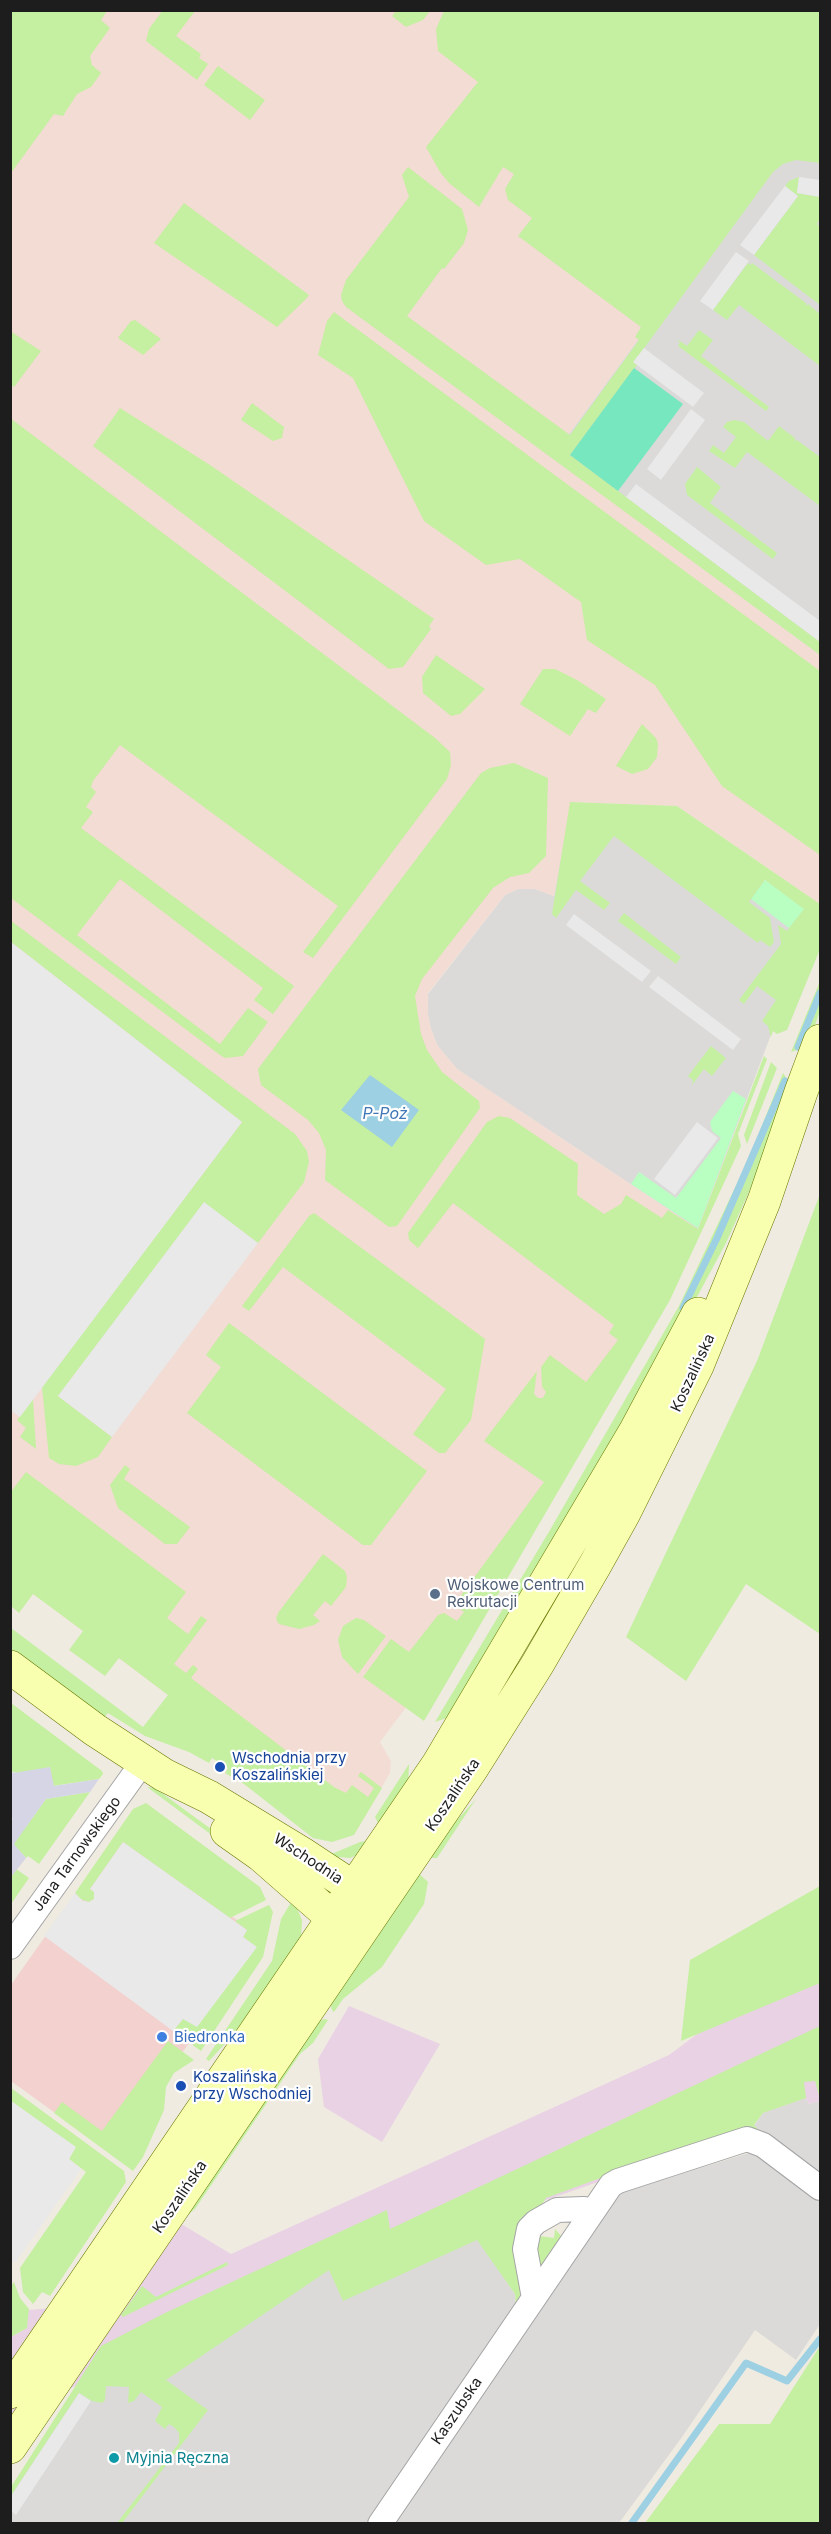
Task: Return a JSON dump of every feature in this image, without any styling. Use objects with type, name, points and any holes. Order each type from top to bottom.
[{"type":"main road","name":"Koszalińska","points":[[10,2447],[523,1688],[624,1513],[715,1325],[764,1201],[820,1041]]},
{"type":"main road","name":"Koszalińska","points":[[10,2392],[445,1752],[635,1432],[717,1278],[801,1092]]},
{"type":"main road","name":"Wschodnia","points":[[10,1667],[95,1730],[154,1769],[219,1804],[354,1888],[367,1922]]},
{"type":"main road","name":"Wschodnia","points":[[154,1769],[201,1811],[261,1855],[333,1918]]},
{"type":"main road","points":[[333,1918],[367,1922]]},
{"type":"street","name":"Jana Tarnowskiego","points":[[10,1947],[154,1769]]},
{"type":"street","name":"Kaszubska","points":[[380,2523],[591,2213],[608,2189],[618,2181],[747,2139],[763,2145],[820,2188]]},
{"type":"street","points":[[534,2298],[525,2249],[529,2229],[557,2210],[584,2209],[591,2213]]},
{"type":"shaded area","points":[[10,11],[664,11],[778,149],[552,457],[820,655],[820,904],[677,806],[571,802],[554,896],[535,889],[518,889],[505,895],[428,993],[428,1015],[437,1045],[457,1069],[698,1229],[413,1698],[380,1742],[391,1761],[390,1773],[354,1835],[11,1577]]},
{"type":"shaded area","points":[[778,149],[820,155],[820,655],[552,457]]},
{"type":"shaded area","points":[[799,177],[820,180],[820,197],[797,193]]},
{"type":"shaded area","points":[[785,186],[798,196],[754,255],[740,245]]},
{"type":"shaded area","points":[[736,252],[749,261],[713,310],[700,301]]},
{"type":"shaded area","points":[[644,348],[704,393],[693,407],[633,362]]},
{"type":"shaded area","points":[[691,409],[705,420],[661,480],[647,469]]},
{"type":"shaded area","points":[[636,484],[820,621],[820,642],[626,497]]},
{"type":"shaded area","points":[[570,802],[820,904],[698,1229],[457,1069],[437,1045],[431,1029],[428,994],[505,895],[518,889],[535,889],[554,896]]},
{"type":"shaded area","points":[[574,914],[651,971],[642,982],[566,925]]},
{"type":"shaded area","points":[[11,942],[242,1122],[20,1417],[10,1410]]},
{"type":"shaded area","points":[[658,976],[741,1039],[733,1050],[649,987]]},
{"type":"shaded area","points":[[697,1122],[718,1138],[675,1195],[654,1179]]},
{"type":"shaded area","points":[[204,1202],[258,1243],[112,1437],[58,1396]]},
{"type":"shaded area","points":[[50,1767],[54,1786],[99,1779],[90,1792],[46,1799],[14,1844],[26,1858],[11,1877],[10,1822],[13,1819],[11,1816],[11,1771],[13,1773]]},
{"type":"shaded area","points":[[117,1834],[265,1940],[109,2152],[11,2081],[11,1985]]},
{"type":"shaded area","points":[[123,1842],[247,1930],[243,1937],[257,1947],[197,2027],[183,2019],[173,2031],[44,1936],[75,1893],[83,1901],[89,1902],[94,1899],[94,1892],[90,1889]]},
{"type":"shaded area","points":[[820,1965],[820,2101],[809,2104],[806,2098],[763,2113],[754,2125],[758,2129],[722,2139],[422,2243],[399,2233],[83,2383],[11,2414],[11,2337],[27,2328],[28,2310],[129,2302],[178,2222],[231,2254],[669,2055],[758,1989]]},
{"type":"shaded area","points":[[349,2006],[440,2044],[382,2142],[324,2107],[318,2059]]},
{"type":"shaded area","points":[[806,2098],[809,2104],[820,2101],[820,2175],[754,2126],[763,2113]]},
{"type":"shaded area","points":[[11,2101],[76,2147],[69,2159],[81,2169],[15,2263],[10,2259]]},
{"type":"shaded area","points":[[752,2152],[820,2201],[820,2324],[796,2360],[755,2330],[682,2437],[619,2523],[392,2524],[617,2194]]},
{"type":"shaded area","points":[[477,2239],[515,2294],[516,2306],[368,2523],[11,2524],[11,2491],[83,2383],[330,2269],[343,2300]]},
{"type":"shaded area","points":[[79,2393],[91,2401],[16,2515],[11,2511],[11,2496]]},
{"type":"green space","points":[[11,10],[107,11],[101,20],[110,28],[90,56],[92,65],[101,73],[91,87],[77,94],[63,116],[54,114],[11,173]]},
{"type":"green space","points":[[163,10],[195,11],[176,36],[201,54],[199,58],[208,64],[197,80],[146,41],[149,29]]},
{"type":"green space","points":[[397,10],[430,11],[423,20],[406,27],[392,16]]},
{"type":"green space","points":[[444,11],[820,11],[820,163],[796,160],[783,164],[773,172],[634,362],[637,365],[570,455],[820,642],[820,655],[346,307],[342,301],[341,295],[346,280],[409,197],[402,175],[408,167],[462,209],[468,230],[464,243],[444,269],[442,268],[407,316],[570,435],[639,340],[635,337],[641,327],[518,236],[532,218],[508,200],[505,189],[514,174],[503,167],[479,207],[449,183],[440,172],[426,147],[478,82],[438,51],[436,29]]},
{"type":"green space","points":[[218,66],[265,100],[250,120],[204,85]]},
{"type":"green space","points":[[799,177],[797,193],[820,197],[820,219],[817,224],[820,227],[820,305],[754,255],[798,196],[785,186],[789,181]]},
{"type":"green space","points":[[184,203],[309,295],[306,299],[277,327],[154,243]]},
{"type":"green space","points":[[748,263],[751,265],[752,263],[806,303],[806,306],[808,304],[820,314],[820,366],[739,305],[727,320],[713,310]]},
{"type":"green space","points":[[334,312],[820,671],[820,855],[722,786],[655,685],[587,640],[581,602],[520,559],[486,565],[424,521],[353,378],[318,355],[327,321]]},
{"type":"green space","points":[[135,320],[161,339],[143,355],[118,338],[131,321]]},
{"type":"green space","points":[[699,330],[713,340],[701,356],[769,407],[766,411],[678,346],[680,343],[677,339],[687,346]]},
{"type":"green space","points":[[10,331],[41,351],[14,387],[11,385]]},
{"type":"green space","points":[[634,368],[683,404],[618,491],[570,455]]},
{"type":"green space","points":[[252,403],[284,427],[282,438],[273,441],[241,420]]},
{"type":"green space","points":[[120,408],[210,465],[434,619],[429,626],[431,629],[403,667],[389,669],[93,446]]},
{"type":"green space","points":[[10,418],[435,738],[450,752],[451,765],[447,779],[313,958],[303,952],[338,906],[120,745],[93,781],[91,787],[96,792],[86,807],[93,812],[81,828],[294,986],[273,1014],[254,1000],[263,988],[120,879],[77,935],[220,1044],[248,1008],[268,1022],[243,1056],[225,1058],[220,1055],[11,898]]},
{"type":"green space","points":[[734,420],[744,422],[768,441],[779,426],[795,438],[795,441],[797,440],[820,457],[820,506],[747,452],[735,468],[709,451],[713,445],[724,453],[736,437],[723,427],[727,422]]},
{"type":"green space","points":[[697,467],[721,487],[710,503],[777,553],[773,559],[687,495],[685,484]]},
{"type":"green space","points":[[436,655],[485,689],[460,714],[451,716],[423,693],[422,677]]},
{"type":"green space","points":[[543,669],[555,669],[606,699],[596,713],[588,709],[570,736],[520,704]]},
{"type":"green space","points":[[642,724],[656,738],[657,757],[648,769],[632,774],[616,766]]},
{"type":"green space","points":[[514,763],[548,778],[546,856],[529,873],[510,877],[493,888],[422,979],[415,996],[421,1034],[427,1050],[442,1072],[479,1101],[480,1108],[397,1226],[389,1227],[325,1180],[326,1150],[319,1133],[308,1120],[261,1085],[258,1069],[481,773],[490,768]]},
{"type":"green space","points":[[570,802],[677,806],[820,904],[820,949],[787,1030],[777,1034],[773,1031],[771,1037],[768,1026],[762,1021],[776,1000],[757,986],[744,1004],[739,1000],[781,944],[778,925],[787,931],[803,909],[765,880],[749,902],[770,918],[774,942],[770,947],[760,940],[758,943],[614,836],[580,881],[610,903],[604,910],[576,890],[556,918],[552,914]]},
{"type":"green space","points":[[765,880],[804,909],[789,928],[751,899]]},
{"type":"green space","points":[[624,913],[681,957],[676,964],[618,921]]},
{"type":"green space","points":[[10,920],[295,1134],[307,1151],[309,1162],[304,1182],[258,1243],[204,1203],[58,1396],[112,1437],[98,1457],[76,1466],[59,1464],[49,1458],[42,1387],[242,1122],[11,942]]},
{"type":"green space","points":[[820,981],[820,1011],[810,1039],[800,1049],[791,1052]]},
{"type":"green space","points":[[711,1046],[726,1058],[712,1076],[704,1069],[692,1085],[693,1080],[688,1076]]},
{"type":"green space","points":[[764,1056],[767,1059],[738,1134],[741,1146],[670,1300],[424,1721],[363,1677],[391,1639],[409,1652],[438,1615],[444,1613],[457,1621],[464,1612],[454,1605],[544,1482],[484,1441],[537,1371],[534,1394],[538,1398],[543,1398],[546,1392],[542,1387],[541,1367],[550,1355],[586,1382],[618,1340],[609,1333],[614,1325],[453,1203],[418,1248],[409,1240],[408,1233],[487,1122],[499,1116],[510,1118],[578,1164],[577,1195],[604,1214],[621,1204],[626,1195],[662,1218],[668,1210],[698,1229]]},
{"type":"green space","points":[[771,1062],[777,1068],[747,1144],[744,1135]]},
{"type":"green space","points":[[783,1073],[787,1079],[789,1093],[726,1243],[670,1347],[452,1716],[435,1722],[550,1530],[679,1306],[749,1158]]},
{"type":"green space","points":[[733,1091],[746,1099],[698,1228],[631,1184],[639,1172],[676,1198],[721,1138],[712,1131],[710,1122]]},
{"type":"green space","points":[[820,1194],[820,1634],[746,1584],[686,1681],[626,1637],[757,1361]]},
{"type":"green space","points":[[314,1213],[485,1339],[471,1420],[445,1453],[439,1453],[413,1434],[446,1389],[283,1267],[249,1311],[242,1306],[309,1216]]},
{"type":"green space","points":[[229,1323],[427,1471],[371,1545],[363,1545],[187,1413],[221,1367],[206,1355]]},
{"type":"green space","points":[[33,1399],[36,1449],[20,1437],[26,1428],[17,1420]]},
{"type":"green space","points":[[125,1465],[130,1469],[124,1479],[190,1527],[177,1544],[165,1544],[118,1508],[110,1485]]},
{"type":"green space","points":[[26,1472],[186,1592],[167,1618],[188,1634],[201,1616],[207,1620],[174,1664],[186,1673],[193,1665],[198,1669],[191,1678],[334,1787],[346,1793],[352,1785],[368,1797],[374,1788],[358,1776],[361,1772],[382,1788],[354,1835],[332,1842],[313,1838],[244,1784],[225,1773],[228,1768],[212,1758],[209,1763],[189,1752],[145,1736],[108,1713],[102,1720],[11,1654],[11,1628],[143,1727],[168,1695],[119,1658],[105,1676],[69,1650],[83,1631],[33,1594],[19,1613],[11,1606],[10,1493]]},
{"type":"green space","points":[[323,1554],[345,1571],[346,1587],[331,1606],[325,1601],[313,1615],[320,1621],[314,1625],[299,1629],[279,1624],[276,1619],[278,1613]]},
{"type":"green space","points":[[356,1618],[364,1620],[386,1636],[358,1674],[342,1657],[338,1640],[343,1626]]},
{"type":"green space","points":[[11,1703],[102,1771],[103,1774],[99,1779],[53,1786],[11,1771]]},
{"type":"green space","points":[[409,1764],[408,1785],[381,1829],[375,1817]]},
{"type":"green space","points":[[147,1787],[155,1788],[260,1865],[278,1884]]},
{"type":"green space","points":[[90,1792],[39,1864],[28,1856],[26,1858],[13,1844],[46,1799]]},
{"type":"green space","points":[[476,1799],[437,1858],[423,1858],[428,1852]]},
{"type":"green space","points":[[146,1803],[260,1887],[266,1900],[230,1918],[123,1842],[90,1889],[94,1892],[94,1899],[89,1902],[80,1899],[75,1893],[133,1809]]},
{"type":"green space","points":[[372,1840],[357,1855],[350,1858],[327,1856],[360,1842]]},
{"type":"green space","points":[[16,1869],[29,1878],[11,1904],[11,1877]]},
{"type":"green space","points":[[415,1870],[428,1882],[424,1904],[382,1967],[343,1999],[334,2012],[329,1998]]},
{"type":"green space","points":[[820,1886],[820,1983],[681,2041],[690,1960]]},
{"type":"green space","points":[[293,1899],[302,1920],[301,1939],[248,2019],[209,2061],[206,2059],[272,1961],[281,1919]]},
{"type":"green space","points":[[269,1905],[273,1912],[263,1957],[201,2051],[173,2031],[183,2019],[197,2026],[256,1947],[243,1937],[247,1930],[235,1921]]},
{"type":"green space","points":[[328,2020],[313,2043],[300,2054],[195,2209],[172,2228],[311,2023]]},
{"type":"green space","points":[[820,2026],[820,2099],[815,2081],[804,2082],[806,2098],[763,2113],[754,2125],[758,2129],[606,2176],[546,2198],[536,2214],[523,2294],[516,2306],[515,2294],[477,2240],[343,2301],[329,2270],[166,2380],[208,2410],[122,2523],[117,2523],[179,2443],[179,2433],[174,2427],[169,2424],[165,2429],[155,2421],[162,2407],[141,2392],[134,2401],[128,2403],[129,2387],[106,2386],[105,2400],[102,2403],[92,2401],[79,2393],[11,2496],[11,2487],[101,2346],[165,2313],[387,2210],[390,2229]]},
{"type":"green space","points":[[168,2041],[194,2060],[174,2073],[166,2087],[164,2110],[143,2157],[133,2171],[54,2113],[62,2102],[102,2131]]},
{"type":"green space","points":[[11,2088],[124,2171],[126,2182],[50,2296],[42,2292],[33,2304],[23,2292],[20,2268],[86,2172],[69,2159],[75,2147],[11,2101]]},
{"type":"green space","points":[[555,2229],[563,2238],[537,2275],[537,2232],[539,2236],[554,2238]]},
{"type":"green space","points":[[227,2262],[228,2265],[123,2317],[121,2315],[142,2286],[156,2297]]},
{"type":"green space","points":[[14,2282],[20,2298],[29,2309],[27,2328],[11,2337],[11,2286]]},
{"type":"green space","points":[[820,2346],[820,2523],[645,2523],[719,2424],[770,2424]]},
{"type":"water","name":"P-Poż","points":[[370,1075],[419,1110],[392,1147],[341,1110]]},
{"type":"waterway","points":[[798,1047],[820,993]]},
{"type":"waterway","points":[[683,1308],[717,1238],[785,1081]]},
{"type":"waterway","points":[[631,2524],[746,2363],[787,2381],[820,2339]]},
{"type":"place","name":"Wojskowe Centrum Rekrutacji","points":[[435,1594]]},
{"type":"place","name":"Wschodnia przy Koszalińskiej","points":[[220,1767]]},
{"type":"place","name":"Biedronka","points":[[162,2037]]},
{"type":"place","name":"Koszalińska przy Wschodniej","points":[[181,2086]]},
{"type":"place","name":"Myjnia Ręczna","points":[[114,2458]]}]
